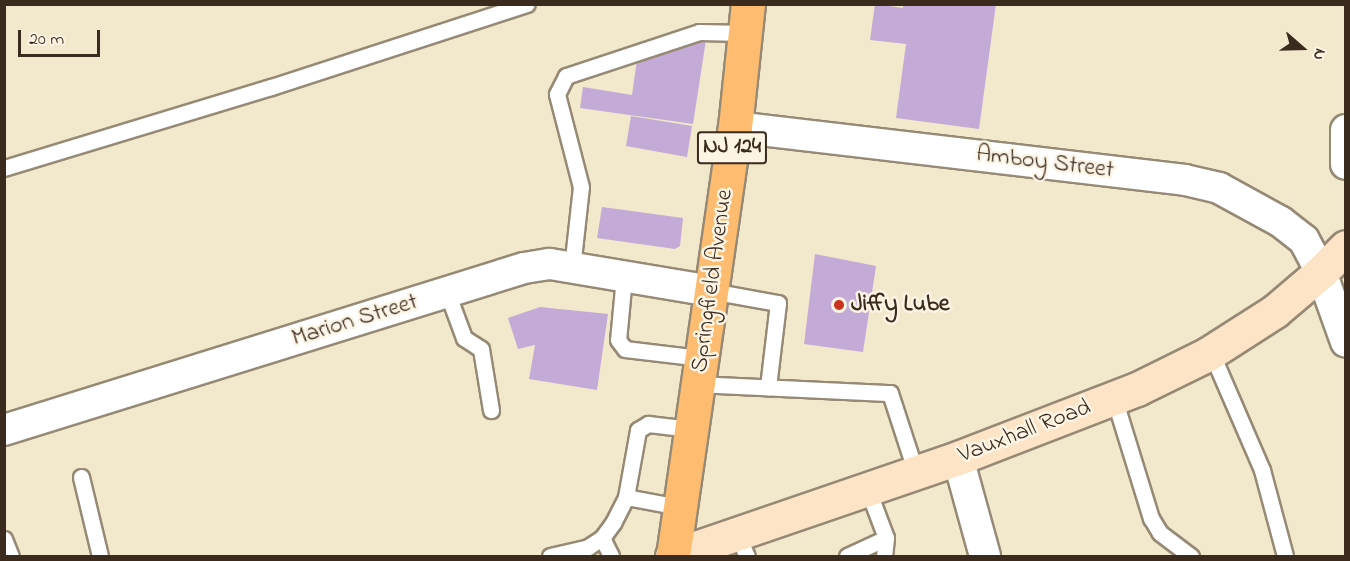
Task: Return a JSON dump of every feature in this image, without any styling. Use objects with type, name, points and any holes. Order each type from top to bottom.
[{"type":"main road","name":"Springfield Avenue","points":[[672,556],[735,127],[747,19]]},
{"type":"street","name":"Amboy Street","points":[[735,127],[1185,180],[1219,188],[1281,222],[1304,240],[1321,272],[1346,342]]},
{"type":"street","points":[[1346,130],[1346,164]]},
{"type":"street","name":"Vauxhall Road","points":[[672,556],[742,545],[867,490],[1114,398],[1211,352],[1275,311],[1321,272],[1346,247]]},
{"type":"street","name":"Marion Street","points":[[4,430],[524,268],[550,264],[711,291]]},
{"type":"street","points":[[958,458],[985,556]]},
{"type":"lane","points":[[4,168],[271,87],[527,4]]},
{"type":"lane","points":[[572,268],[581,186],[557,94],[566,76],[699,32],[747,19]]},
{"type":"lane","points":[[624,277],[618,340],[625,348],[699,371],[768,387],[890,393],[916,473]]},
{"type":"lane","points":[[711,291],[778,303],[768,387]]},
{"type":"lane","points":[[447,292],[464,338],[481,349],[491,410]]},
{"type":"lane","points":[[1211,352],[1262,470],[1285,556]]},
{"type":"lane","points":[[1114,398],[1151,518],[1160,533],[1191,556]]},
{"type":"lane","points":[[550,556],[588,547],[602,538],[626,497],[638,430],[648,424],[691,429]]},
{"type":"lane","points":[[81,477],[100,556]]},
{"type":"lane","points":[[867,490],[886,538],[884,556]]},
{"type":"lane","points":[[626,497],[680,507]]},
{"type":"lane","points":[[602,538],[611,556]]},
{"type":"lane","points":[[847,556],[886,538]]},
{"type":"lane","points":[[4,539],[11,556]]},
{"type":"building","points":[[875,4],[903,8],[903,4],[996,4],[979,129],[896,118],[906,44],[870,40]]},
{"type":"building","points":[[706,40],[693,124],[580,108],[583,87],[632,95],[637,60]]},
{"type":"building","points":[[631,116],[692,126],[687,157],[626,146]]},
{"type":"building","points":[[602,207],[683,218],[680,246],[675,249],[597,238]]},
{"type":"building","name":"Jiffy Lube","points":[[815,254],[876,266],[863,352],[804,344]]},
{"type":"building","points":[[540,307],[608,314],[597,390],[529,379],[535,345],[518,349],[508,318]]},
{"type":"place","name":"Jiffy Lube","points":[[839,305]]}]
